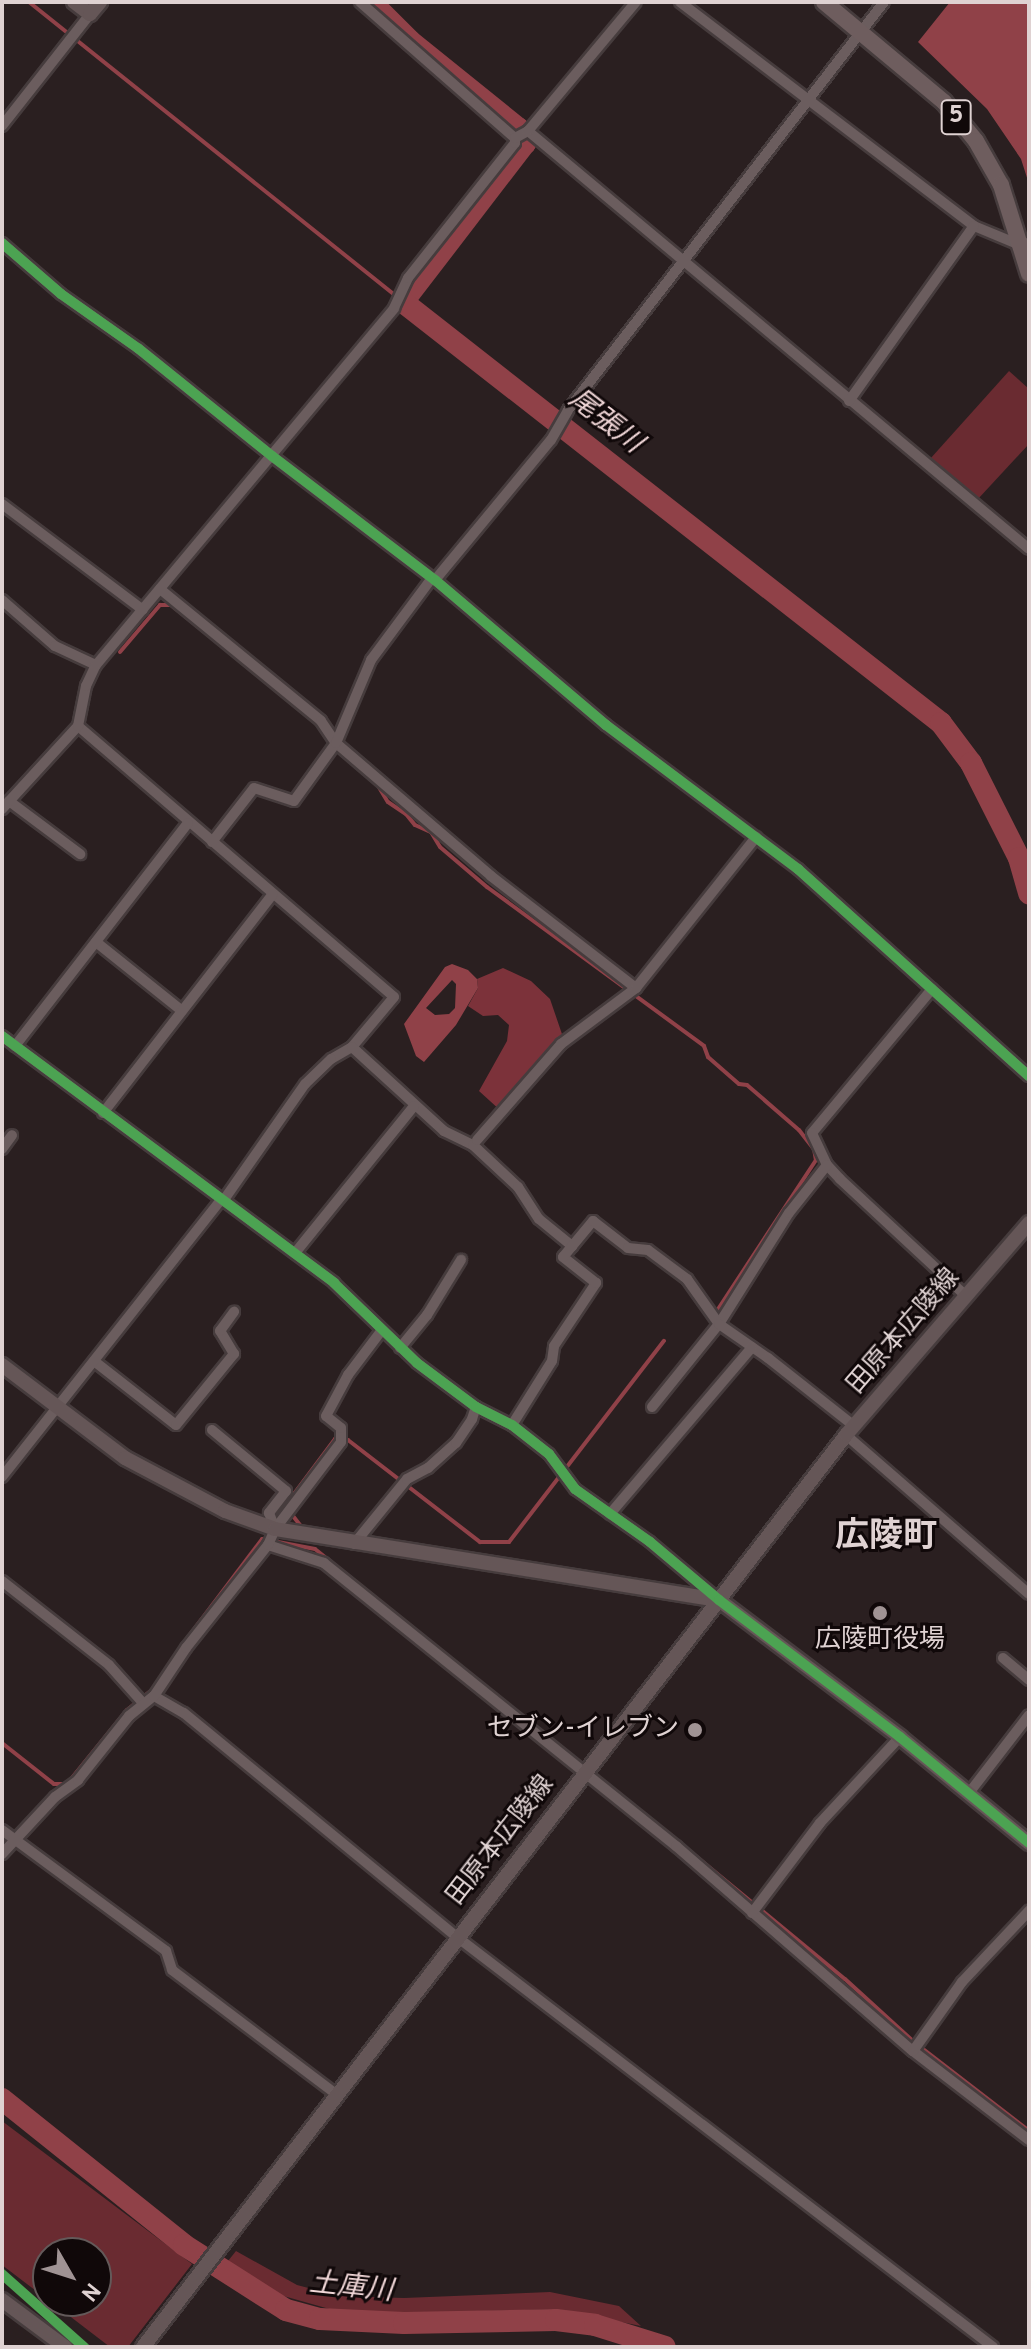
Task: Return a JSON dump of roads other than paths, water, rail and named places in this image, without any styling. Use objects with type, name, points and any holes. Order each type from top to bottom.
[{"type":"main road","points":[[74,2],[95,8]]},
{"type":"main road","name":"5","points":[[824,2],[944,102],[976,141],[1001,185],[1025,252],[1029,274]]},
{"type":"main road","name":"田原本広陵線","points":[[143,2347],[850,1431],[1029,1223]]},
{"type":"main road","points":[[2,1365],[125,1458],[272,1536],[354,1544],[719,1600],[900,1737],[1029,1843]]},
{"type":"main road","points":[[2,2300],[65,2347]]},
{"type":"street","points":[[360,2],[520,135],[682,262],[1029,549]]},
{"type":"street","points":[[680,2],[974,226],[1025,252]]},
{"type":"street","points":[[212,842],[254,788],[294,801],[336,743],[371,660],[433,579],[555,434],[564,416],[884,2]]},
{"type":"street","points":[[80,854],[6,805],[78,726],[86,686],[96,665],[394,308],[404,285],[520,135],[631,5]]},
{"type":"street","points":[[2,126],[95,8]]},
{"type":"street","points":[[849,401],[974,226]]},
{"type":"street","points":[[2,243],[61,294],[139,349],[433,579],[606,725],[756,837],[1029,1076]]},
{"type":"street","points":[[2,504],[143,610]]},
{"type":"street","points":[[160,589],[321,721],[336,743],[491,876],[636,988]]},
{"type":"street","points":[[2,600],[55,646],[96,665]]},
{"type":"street","points":[[2,1477],[222,1200],[305,1084],[331,1059],[352,1047],[394,997],[78,726]]},
{"type":"street","points":[[15,1046],[188,823]]},
{"type":"street","points":[[477,1140],[561,1044],[636,988],[756,837]]},
{"type":"street","points":[[103,1113],[273,894]]},
{"type":"street","points":[[96,942],[182,1011]]},
{"type":"street","points":[[932,989],[812,1133],[827,1165],[967,1297]]},
{"type":"street","points":[[2,1036],[295,1253],[349,1296],[400,1348],[476,1407],[512,1425],[560,1467],[567,1480],[690,1574],[719,1600]]},
{"type":"street","points":[[352,1047],[444,1131],[473,1145],[518,1187],[539,1219],[572,1246]]},
{"type":"street","points":[[295,1253],[414,1106]]},
{"type":"street","points":[[2,1149],[12,1135]]},
{"type":"street","points":[[652,1407],[719,1324],[789,1213],[827,1165]]},
{"type":"street","points":[[512,1425],[552,1361],[554,1346],[596,1283],[563,1257],[593,1221],[628,1248],[648,1250],[687,1279],[719,1324],[752,1347],[850,1431],[1029,1594]]},
{"type":"street","points":[[400,1348],[427,1315],[461,1260]]},
{"type":"street","points":[[94,1361],[176,1425],[234,1354],[220,1331],[234,1312]]},
{"type":"street","points":[[154,1696],[186,1648],[290,1513],[342,1438],[341,1428],[326,1416],[348,1375],[382,1330]]},
{"type":"street","points":[[610,1514],[752,1347]]},
{"type":"street","points":[[354,1544],[404,1482],[428,1468],[456,1443],[476,1407]]},
{"type":"street","points":[[212,1430],[286,1491],[269,1513],[272,1536]]},
{"type":"street","points":[[272,1536],[324,1563],[585,1773],[913,2051],[1029,2140]]},
{"type":"street","points":[[2,1581],[109,1665],[140,1699]]},
{"type":"street","points":[[1003,1658],[1029,1680]]},
{"type":"street","points":[[2,1854],[55,1797],[78,1780],[140,1699],[154,1696],[184,1713],[457,1937],[993,2347]]},
{"type":"street","points":[[969,1793],[1029,1715]]},
{"type":"street","points":[[752,1913],[820,1823],[900,1737]]},
{"type":"street","points":[[2,1830],[166,1951],[172,1970],[337,2095]]},
{"type":"street","points":[[913,2051],[962,1982],[1029,1911]]},
{"type":"waterway","points":[[29,2],[403,302]]},
{"type":"waterway","name":"尾張川","points":[[371,2],[410,41],[518,128],[525,143],[403,302],[941,723],[971,763],[1019,858],[1029,894]]},
{"type":"waterway","points":[[120,652],[160,605],[171,605],[212,638]]},
{"type":"waterway","points":[[377,784],[388,802],[406,814],[415,825],[431,832],[440,847],[487,887],[704,1046],[708,1057],[739,1084],[747,1085],[799,1130],[814,1149],[816,1160],[718,1309]]},
{"type":"waterway","points":[[300,1525],[285,1506],[335,1439],[348,1440],[480,1542],[509,1542],[664,1341]]},
{"type":"waterway","points":[[186,1640],[262,1539],[315,1549],[553,1741]]},
{"type":"waterway","points":[[2,1743],[54,1784],[67,1784],[127,1710],[154,1688],[181,1647]]},
{"type":"waterway","points":[[692,1853],[845,1979],[914,2042],[1029,2131]]},
{"type":"waterway","name":"土庫川","points":[[2,2099],[184,2245],[286,2310],[320,2319],[404,2323],[556,2320],[595,2325],[665,2347]]},
{"type":"place","name":"広陵町役場","points":[[880,1613]]},
{"type":"place","name":"セブン-イレブン","points":[[695,1730]]},
{"type":"district","name":"広陵町","points":[[886,1538]]}]
